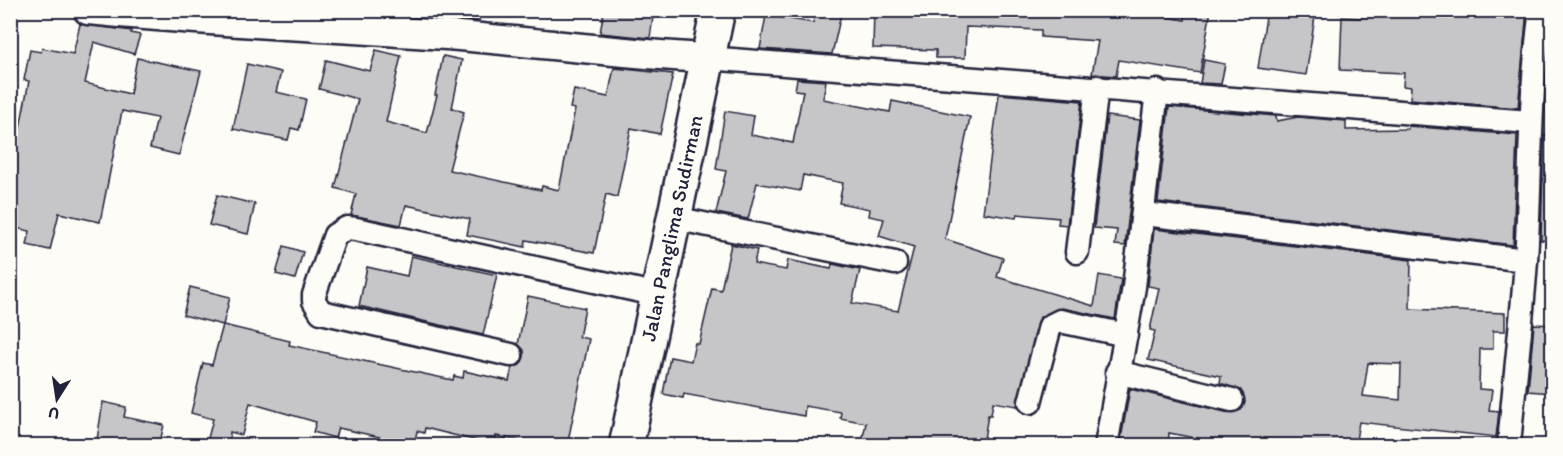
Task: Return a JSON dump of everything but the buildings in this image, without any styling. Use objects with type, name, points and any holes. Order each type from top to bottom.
[{"type":"highway","name":"Jalan Panglima Sudirman","points":[[626,446],[718,10]]},
{"type":"street","points":[[88,10],[182,19],[396,21],[647,55],[1097,87],[1530,122]]},
{"type":"street","points":[[1509,446],[1526,260],[1534,57],[1541,10]]},
{"type":"street","points":[[1077,252],[1097,87]]},
{"type":"street","points":[[1106,446],[1117,372],[1126,335],[1157,92]]},
{"type":"street","points":[[1143,214],[1526,260]]},
{"type":"street","points":[[674,218],[895,263]]},
{"type":"street","points":[[511,355],[321,312],[317,308],[314,296],[335,235],[343,230],[356,229],[659,296]]},
{"type":"street","points":[[1030,402],[1050,326],[1053,323],[1060,321],[1126,335]]},
{"type":"street","points":[[1117,372],[1232,400]]}]
